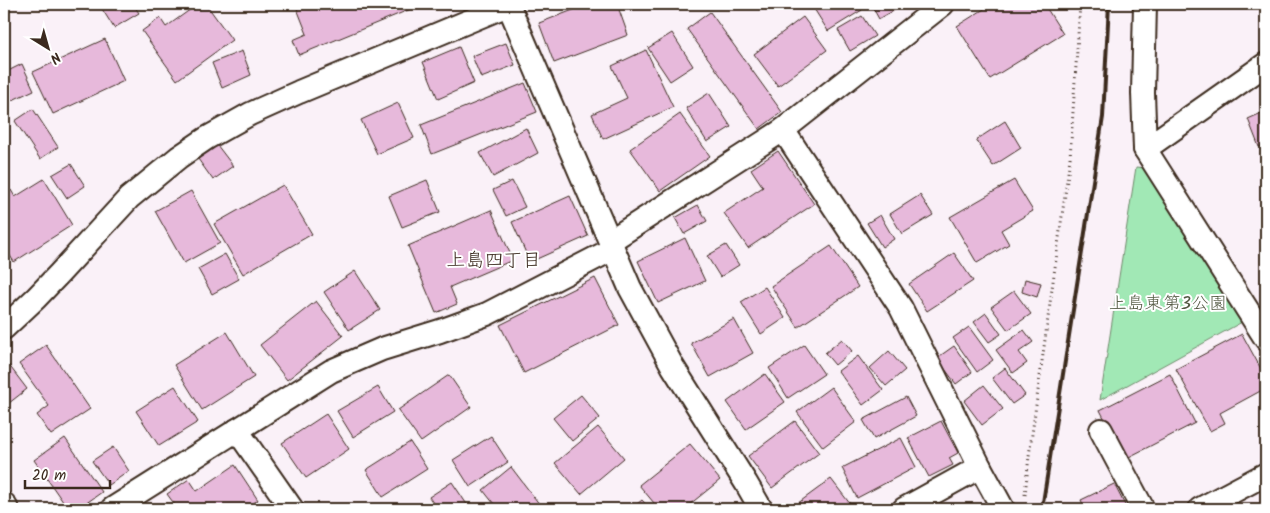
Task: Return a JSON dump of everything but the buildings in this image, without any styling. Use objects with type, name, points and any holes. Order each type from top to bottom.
[{"type":"street","points":[[4,328],[36,298],[129,198],[179,157],[207,138],[250,114],[299,92],[508,4],[630,288],[673,367],[761,509]]},
{"type":"street","points":[[112,509],[331,371],[382,349],[487,314],[611,245],[783,130],[943,4]]},
{"type":"street","points":[[1145,4],[1143,93],[1145,149],[1266,339]]},
{"type":"street","points":[[1145,149],[1266,64]]},
{"type":"street","points":[[783,130],[901,308],[980,467],[1003,509]]},
{"type":"street","points":[[237,430],[292,509]]},
{"type":"street","points":[[1101,430],[1143,509]]},
{"type":"street","points":[[904,509],[980,467]]},
{"type":"street","points":[[1200,509],[1266,474]]},
{"type":"street","points":[[4,504],[7,509]]},
{"type":"path","points":[[1025,500],[1030,446],[1070,158],[1080,4]]},
{"type":"green space","name":"上島東第3公園","points":[[1136,167],[1145,168],[1242,322],[1100,400]]},
{"type":"railway","points":[[1042,509],[1103,117],[1109,4]]},
{"type":"district","name":"上島四丁目","points":[[494,259]]}]
